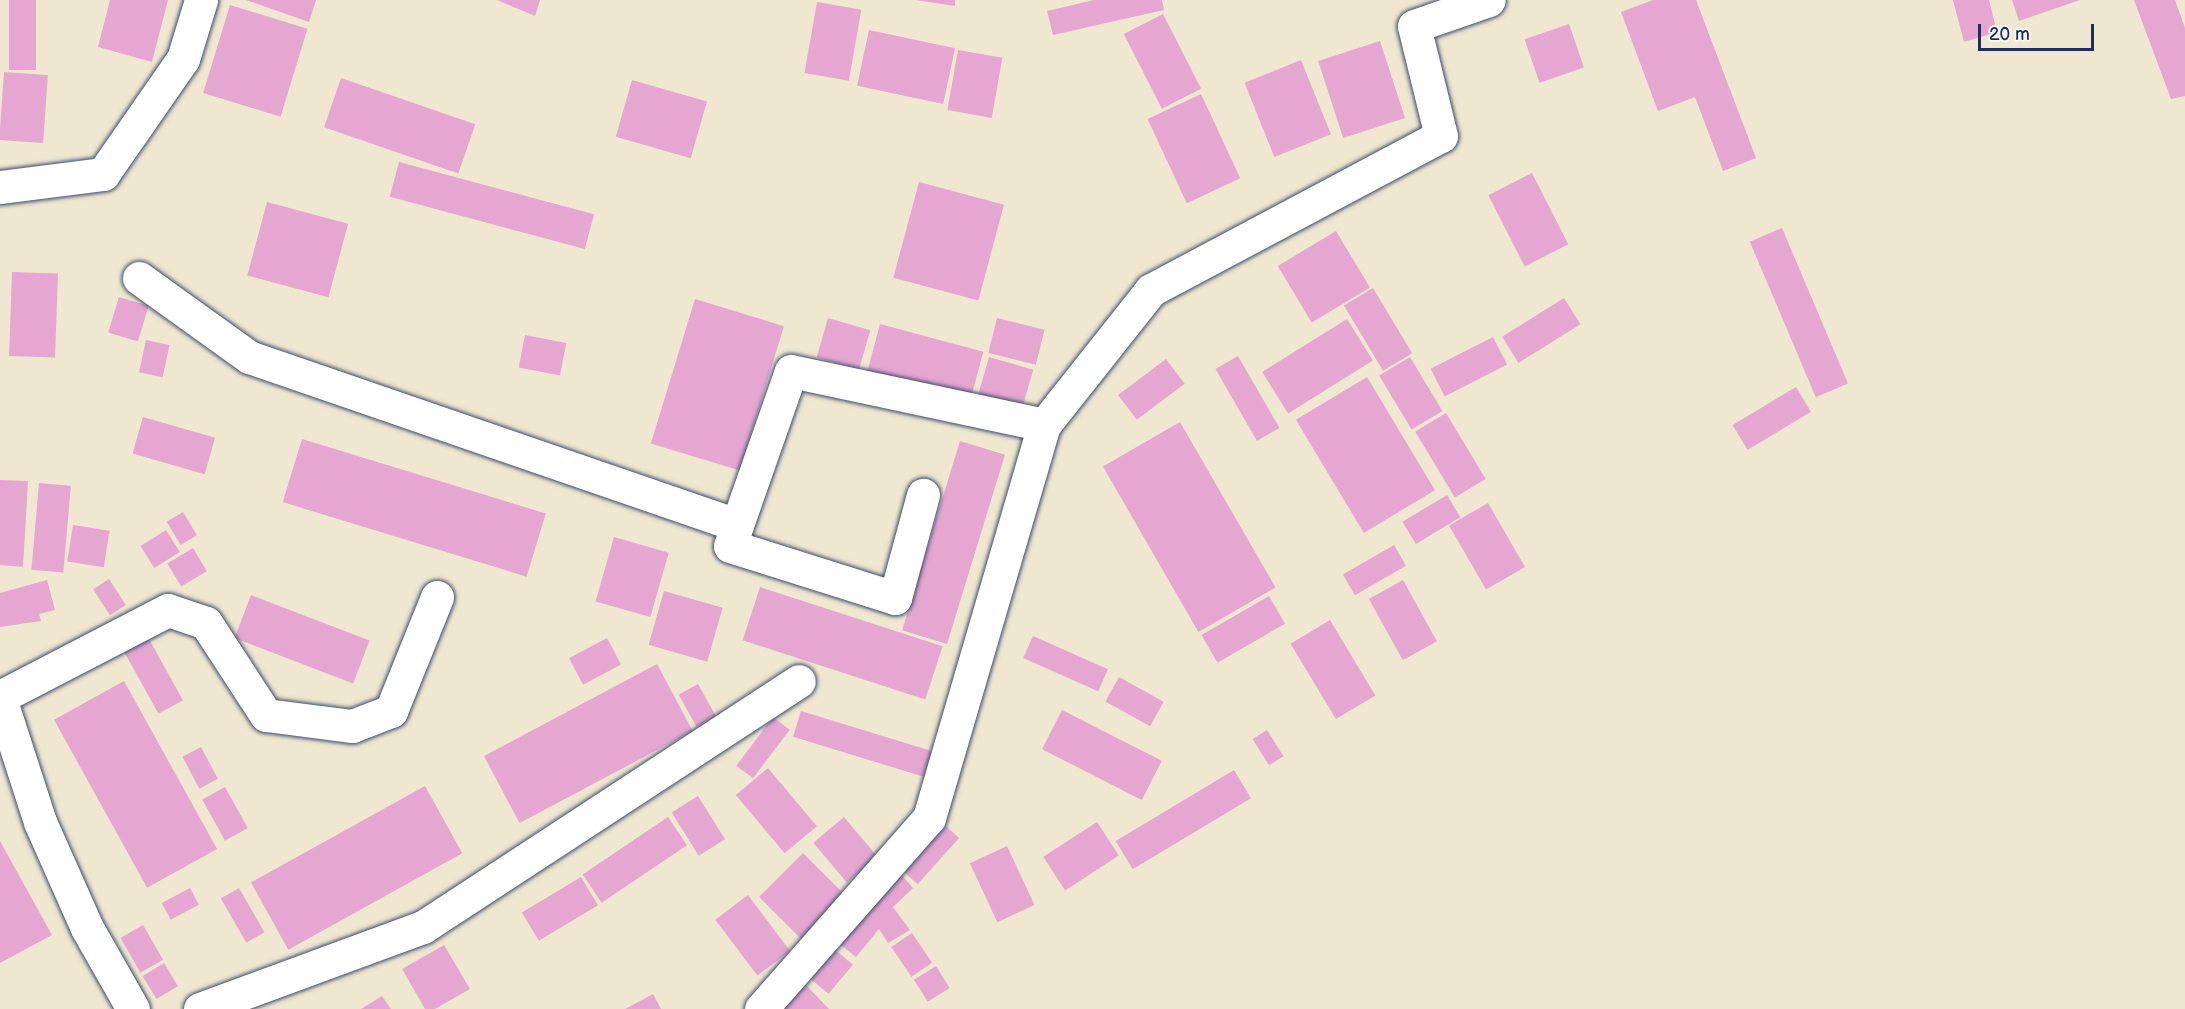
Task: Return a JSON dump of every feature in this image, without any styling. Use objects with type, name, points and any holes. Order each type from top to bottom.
[{"type":"street","points":[[0,187],[103,174],[183,59],[201,0]]},
{"type":"street","points":[[761,1009],[929,818],[1044,425],[1151,290],[1441,136],[1414,26],[1489,0]]},
{"type":"street","points":[[139,278],[249,357],[737,525]]},
{"type":"street","points":[[923,495],[895,598],[730,546],[791,370],[1044,425]]},
{"type":"street","points":[[133,1009],[87,928],[39,822],[0,698],[168,610],[206,624],[266,715],[352,726],[391,711],[437,597]]},
{"type":"street","points":[[200,1009],[423,927],[799,681]]},
{"type":"building","points":[[9,0],[36,0],[36,70],[9,70]]},
{"type":"building","points":[[110,0],[168,0],[152,62],[98,47]]},
{"type":"building","points":[[246,0],[316,0],[309,22]]},
{"type":"building","points":[[497,0],[540,0],[535,16]]},
{"type":"building","points":[[915,0],[955,0],[955,6]]},
{"type":"building","points":[[1094,0],[1162,0],[1164,10],[1053,35],[1047,11]]},
{"type":"building","points":[[1653,0],[1696,0],[1756,158],[1723,171],[1695,97],[1658,111],[1621,12]]},
{"type":"building","points":[[1953,0],[1989,0],[1997,32],[1964,42]]},
{"type":"building","points":[[2012,0],[2080,0],[2019,21]]},
{"type":"building","points":[[2134,0],[2175,0],[2185,28],[2185,96],[2171,99]]},
{"type":"building","points":[[817,2],[861,10],[849,81],[804,73]]},
{"type":"building","points":[[230,5],[307,29],[281,117],[203,93]]},
{"type":"building","points":[[1163,14],[1201,89],[1162,109],[1124,34]]},
{"type":"building","points":[[1569,24],[1584,67],[1540,83],[1525,39]]},
{"type":"building","points":[[869,30],[955,48],[943,104],[857,86]]},
{"type":"building","points":[[1380,41],[1405,118],[1343,138],[1318,61]]},
{"type":"building","points":[[958,50],[1002,58],[992,118],[947,110]]},
{"type":"building","points":[[1301,60],[1331,134],[1274,157],[1244,83]]},
{"type":"building","points":[[4,72],[48,75],[43,143],[0,140]]},
{"type":"building","points":[[341,78],[475,124],[458,173],[324,127]]},
{"type":"building","points":[[632,80],[707,101],[691,158],[616,137]]},
{"type":"building","points":[[1201,94],[1240,178],[1187,203],[1148,119]]},
{"type":"building","points":[[399,162],[594,214],[585,249],[390,197]]},
{"type":"building","points":[[1532,173],[1568,244],[1525,267],[1488,195]]},
{"type":"building","points":[[919,182],[1004,205],[978,300],[893,278]]},
{"type":"building","points":[[267,202],[348,224],[328,297],[247,275]]},
{"type":"building","points":[[1782,228],[1848,384],[1816,397],[1750,242]]},
{"type":"building","points":[[1336,231],[1370,288],[1312,323],[1278,266]]},
{"type":"building","points":[[12,272],[58,274],[55,358],[9,356]]},
{"type":"building","points":[[1373,288],[1412,353],[1383,371],[1344,306]]},
{"type":"building","points":[[119,297],[149,306],[138,341],[108,332]]},
{"type":"building","points":[[1564,298],[1580,324],[1519,363],[1502,337]]},
{"type":"building","points":[[695,299],[784,326],[740,471],[651,443]]},
{"type":"building","points":[[828,318],[870,330],[859,370],[817,357]]},
{"type":"building","points":[[997,318],[1045,330],[1036,365],[988,353]]},
{"type":"building","points":[[1347,319],[1373,361],[1288,414],[1262,372]]},
{"type":"building","points":[[880,324],[983,352],[970,403],[866,375]]},
{"type":"building","points":[[525,335],[566,343],[560,375],[519,367]]},
{"type":"building","points":[[1493,337],[1507,365],[1445,396],[1431,369]]},
{"type":"building","points":[[146,340],[169,345],[163,377],[139,372]]},
{"type":"building","points":[[1238,356],[1280,428],[1257,441],[1215,369]]},
{"type":"building","points":[[989,357],[1033,370],[1021,414],[976,401]]},
{"type":"building","points":[[1410,357],[1442,411],[1412,430],[1379,376]]},
{"type":"building","points":[[1166,359],[1185,384],[1137,420],[1118,395]]},
{"type":"building","points":[[1367,377],[1435,490],[1364,533],[1296,420]]},
{"type":"building","points":[[1796,387],[1811,412],[1748,450],[1733,425]]},
{"type":"building","points":[[1446,413],[1486,479],[1455,498],[1415,432]]},
{"type":"building","points":[[143,417],[215,438],[205,474],[133,454]]},
{"type":"building","points":[[1180,422],[1276,587],[1198,632],[1103,466]]},
{"type":"building","points":[[302,439],[546,514],[527,577],[283,502]]},
{"type":"building","points":[[960,441],[1005,455],[947,644],[902,630]]},
{"type":"building","points":[[0,480],[28,481],[23,567],[0,565]]},
{"type":"building","points":[[39,483],[71,486],[63,572],[31,570]]},
{"type":"building","points":[[1447,495],[1460,517],[1416,544],[1402,522]]},
{"type":"building","points":[[1488,503],[1525,567],[1486,590],[1449,526]]},
{"type":"building","points":[[183,512],[197,535],[181,545],[167,522]]},
{"type":"building","points":[[73,525],[110,531],[104,567],[67,562]]},
{"type":"building","points":[[166,530],[180,552],[154,568],[141,546]]},
{"type":"building","points":[[614,537],[669,553],[650,617],[596,601]]},
{"type":"building","points":[[1394,545],[1406,566],[1355,595],[1343,574]]},
{"type":"building","points":[[193,548],[207,571],[181,587],[167,563]]},
{"type":"building","points":[[109,579],[126,605],[110,615],[93,589]]},
{"type":"building","points":[[47,580],[55,610],[39,614],[41,621],[0,627],[0,593]]},
{"type":"building","points":[[1403,580],[1437,641],[1403,660],[1369,599]]},
{"type":"building","points":[[760,587],[943,646],[925,700],[743,640]]},
{"type":"building","points":[[664,591],[723,608],[707,662],[649,645]]},
{"type":"building","points":[[251,595],[370,641],[353,683],[235,638]]},
{"type":"building","points":[[1269,596],[1285,624],[1217,663],[1201,635]]},
{"type":"building","points":[[1330,620],[1375,695],[1336,719],[1291,644]]},
{"type":"building","points":[[1033,636],[1108,669],[1098,691],[1023,658]]},
{"type":"building","points":[[607,638],[621,664],[583,685],[569,658]]},
{"type":"building","points":[[149,639],[183,700],[158,714],[125,653]]},
{"type":"building","points":[[657,664],[693,731],[520,823],[484,756]]},
{"type":"building","points":[[1119,677],[1164,702],[1150,726],[1105,701]]},
{"type":"building","points":[[124,681],[217,849],[147,888],[54,720]]},
{"type":"building","points":[[698,684],[716,716],[697,727],[679,695]]},
{"type":"building","points":[[1062,710],[1162,761],[1142,800],[1042,749]]},
{"type":"building","points":[[801,711],[935,752],[927,778],[793,737]]},
{"type":"building","points":[[773,717],[790,730],[753,778],[736,766]]},
{"type":"building","points":[[1267,730],[1283,756],[1269,765],[1253,739]]},
{"type":"building","points":[[201,747],[218,779],[199,789],[182,757]]},
{"type":"building","points":[[768,768],[817,826],[785,853],[736,795]]},
{"type":"building","points":[[1234,770],[1251,798],[1133,869],[1116,841]]},
{"type":"building","points":[[425,786],[462,853],[288,950],[251,882]]},
{"type":"building","points":[[225,787],[248,828],[225,841],[202,800]]},
{"type":"building","points":[[698,796],[725,839],[699,856],[672,812]]},
{"type":"building","points":[[668,817],[687,845],[602,903],[583,875]]},
{"type":"building","points":[[844,817],[877,857],[847,883],[813,843]]},
{"type":"building","points":[[939,820],[959,838],[918,884],[898,866]]},
{"type":"building","points":[[1097,822],[1119,856],[1065,890],[1043,857]]},
{"type":"building","points":[[0,841],[52,935],[0,963]]},
{"type":"building","points":[[1007,846],[1034,905],[997,922],[970,863]]},
{"type":"building","points":[[803,853],[850,900],[806,944],[759,897]]},
{"type":"building","points":[[898,871],[913,888],[893,907],[910,930],[888,943],[879,929],[856,957],[837,942]]},
{"type":"building","points":[[581,877],[598,905],[539,941],[522,913]]},
{"type":"building","points":[[190,888],[199,905],[171,920],[162,903]]},
{"type":"building","points":[[239,888],[264,932],[246,943],[221,898]]},
{"type":"building","points":[[748,895],[790,951],[757,976],[715,920]]},
{"type":"building","points":[[143,925],[163,960],[140,973],[120,938]]},
{"type":"building","points":[[912,933],[932,963],[911,977],[891,947]]},
{"type":"building","points":[[444,945],[470,989],[435,1009],[425,1009],[402,969]]},
{"type":"building","points":[[833,948],[853,965],[828,994],[809,977]]},
{"type":"building","points":[[164,963],[178,986],[156,999],[143,976]]},
{"type":"building","points":[[936,966],[950,988],[928,1002],[914,980]]},
{"type":"building","points":[[804,983],[829,1009],[777,1009]]},
{"type":"building","points":[[653,994],[661,1009],[625,1009]]},
{"type":"building","points":[[382,996],[391,1009],[361,1009]]}]
